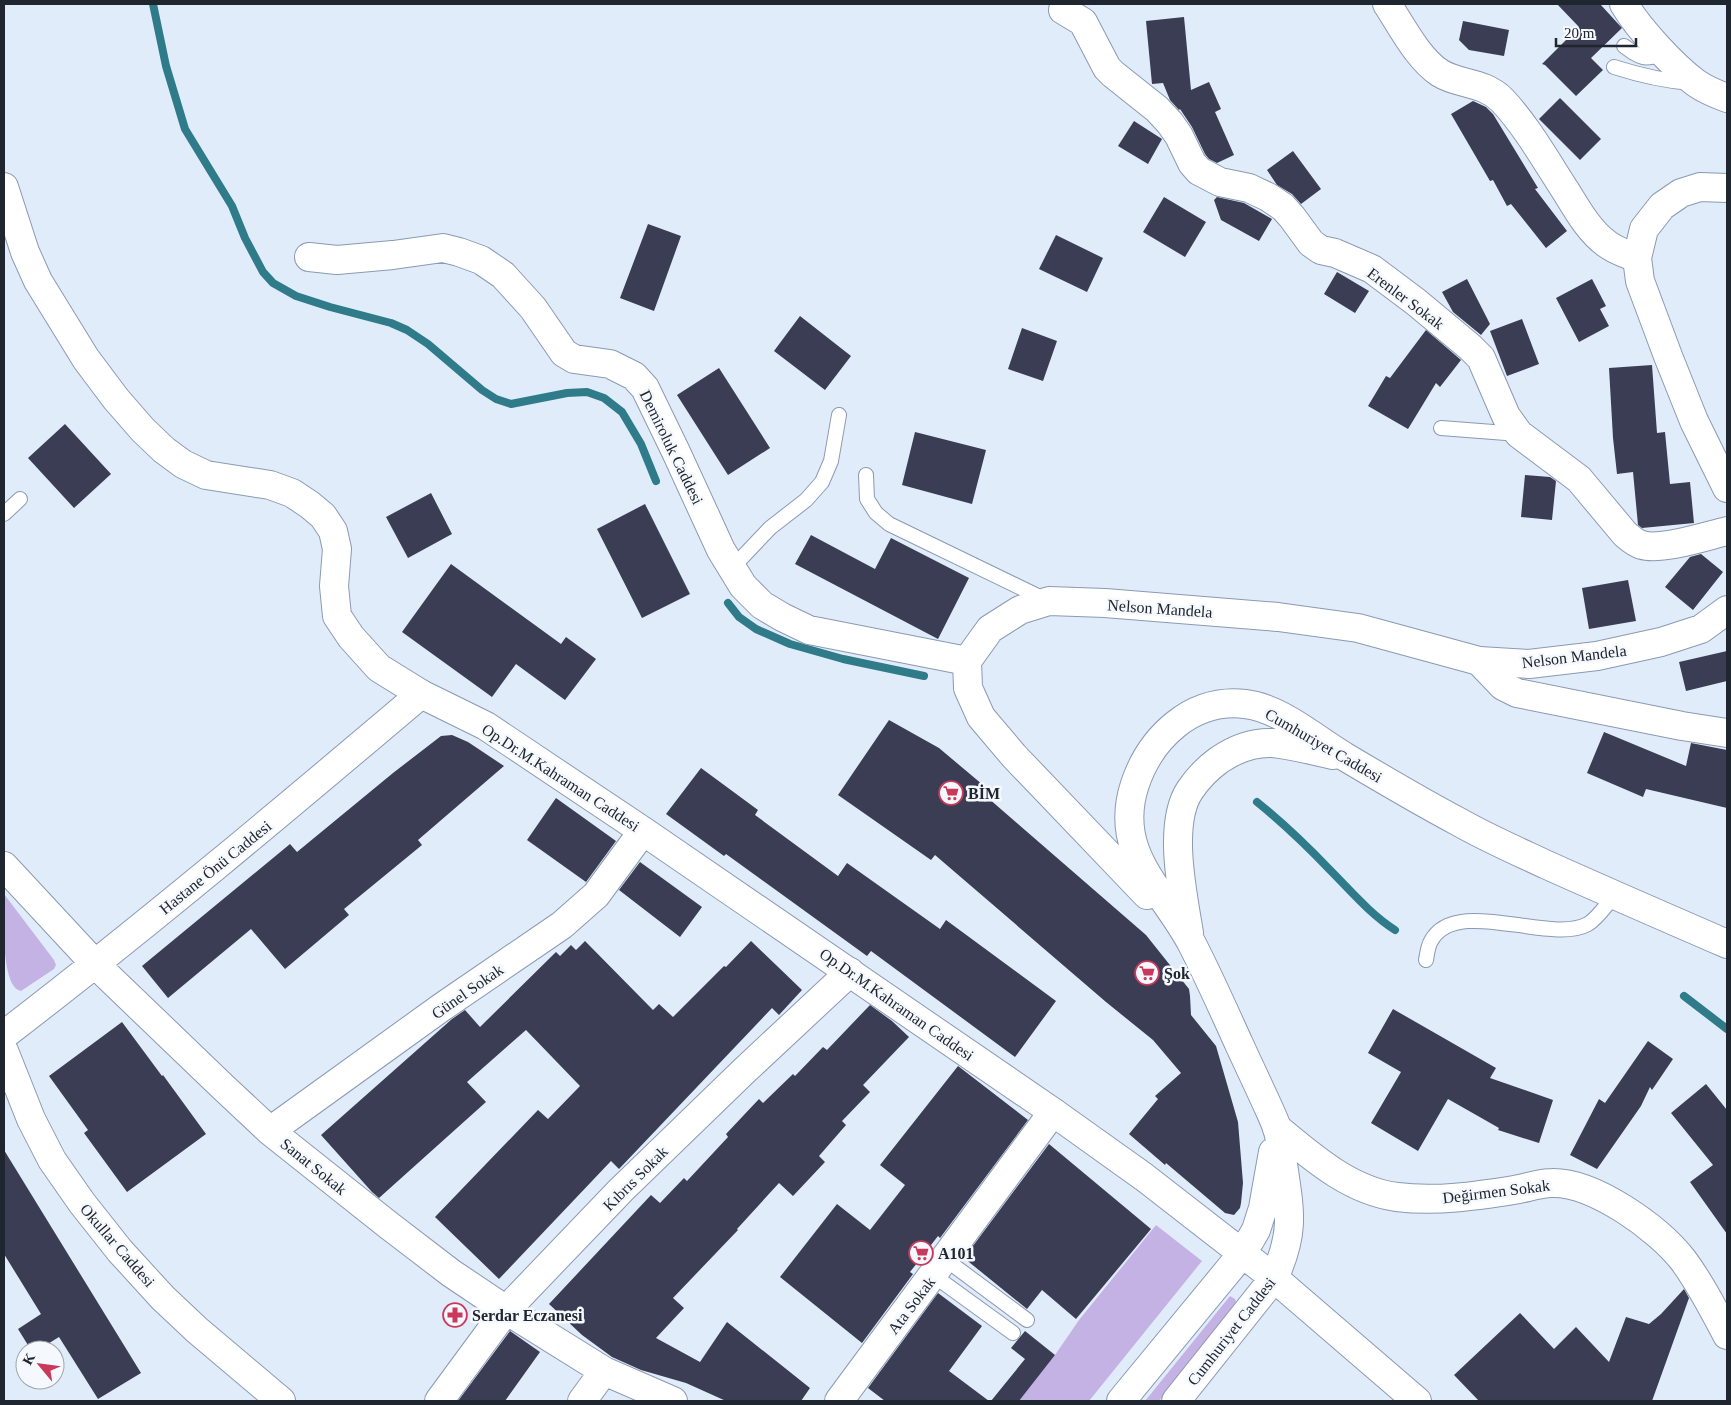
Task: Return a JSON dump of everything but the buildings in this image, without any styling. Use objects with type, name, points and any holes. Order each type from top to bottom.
[{"type":"street","points":[[1387,4],[1429,64],[1440,73],[1489,90],[1501,99],[1519,121],[1592,230],[1605,243],[1621,252],[1638,258]]},
{"type":"street","points":[[1624,4],[1631,17],[1665,54],[1696,83],[1711,92],[1727,98]]},
{"type":"street","name":"Erenler Sokak","points":[[1056,6],[1083,22],[1107,68],[1170,123],[1179,136],[1192,163],[1200,171],[1220,182],[1249,188],[1268,197],[1283,207],[1311,243],[1321,250],[1335,253],[1372,269],[1470,346],[1481,358],[1506,416],[1520,434],[1579,480],[1625,534],[1643,545],[1665,545],[1727,531]]},
{"type":"street","name":"Op.Dr.M.Kahraman Caddesi","points":[[4,187],[25,252],[38,282],[86,359],[116,399],[164,450],[182,464],[206,476],[270,485],[292,493],[323,516],[333,531],[337,549],[334,586],[337,616],[350,637],[379,668],[421,694],[486,726],[643,831],[1053,1112],[1144,1177],[1274,1278],[1417,1401]]},
{"type":"street","points":[[1727,188],[1700,188],[1681,193],[1662,206],[1644,229],[1638,258],[1640,281],[1668,356],[1694,421],[1727,488]]},
{"type":"street","name":"Demiroluk Caddesi","points":[[309,257],[346,259],[443,248],[481,260],[503,275],[533,308],[564,352],[574,359],[610,364],[634,376],[645,388],[721,550],[743,586],[762,605],[782,618],[809,630],[966,660]]},
{"type":"street","name":"Nelson Mandela","points":[[966,660],[990,629],[1020,610],[1049,601],[1105,603],[1278,616],[1358,628],[1479,661],[1529,664],[1597,656],[1661,642],[1701,629],[1727,610]]},
{"type":"street","points":[[966,660],[968,688],[981,717],[1014,756],[1191,942]]},
{"type":"street","points":[[1479,661],[1503,686],[1517,693],[1727,733]]},
{"type":"street","name":"Hastane Önü Caddesi","points":[[4,1035],[96,965],[274,819],[421,694]]},
{"type":"street","name":"Cumhuriyet Caddesi","points":[[1176,1401],[1274,1278],[1284,1257],[1290,1229],[1290,1214],[1277,1128],[1191,942],[1140,863],[1132,842],[1129,821],[1132,796],[1140,770],[1156,743],[1172,726],[1190,714],[1207,707],[1230,703],[1248,704],[1269,711],[1293,723],[1346,758],[1459,823],[1614,896],[1727,944]]},
{"type":"street","points":[[1191,942],[1179,865],[1178,837],[1182,810],[1189,791],[1206,769],[1228,754],[1250,745],[1273,743],[1346,758]]},
{"type":"street","name":"Günel Sokak","points":[[270,1131],[562,925],[596,894],[643,831]]},
{"type":"street","name":"Sanat Sokak","points":[[4,866],[96,965],[270,1131],[451,1273],[506,1310],[604,1371],[639,1388],[673,1401]]},
{"type":"street","name":"Kıbrıs Sokak","points":[[439,1401],[506,1310],[635,1177],[745,1070],[850,972]]},
{"type":"street","name":"Okullar Caddesi","points":[[4,1051],[31,1119],[52,1160],[82,1204],[120,1251],[163,1298],[197,1330],[281,1401]]},
{"type":"street","name":"Ata Sokak","points":[[842,1400],[1053,1112]]},
{"type":"street","points":[[1121,1401],[1242,1254],[1256,1230],[1263,1208],[1277,1128]]},
{"type":"street","name":"Değirmen Sokak","points":[[1277,1128],[1313,1158],[1339,1175],[1363,1188],[1396,1197],[1480,1196],[1552,1183],[1576,1187],[1604,1198],[1637,1216],[1681,1258],[1694,1275],[1727,1335]]},
{"type":"street","points":[[582,1401],[604,1371]]},
{"type":"lane","points":[[1624,46],[1638,56],[1645,58],[1665,54]]},
{"type":"lane","points":[[1614,67],[1638,75],[1669,81],[1696,83]]},
{"type":"lane","points":[[732,568],[770,528],[806,500],[822,482],[831,461],[839,415]]},
{"type":"lane","points":[[1441,428],[1520,434]]},
{"type":"lane","points":[[866,475],[866,499],[876,513],[889,524],[1049,601]]},
{"type":"lane","points":[[4,514],[20,499]]},
{"type":"lane","points":[[1426,960],[1431,941],[1440,930],[1458,922],[1512,923],[1569,930],[1587,924],[1595,918],[1614,896]]},
{"type":"lane","points":[[939,1267],[1027,1320]]},
{"type":"lane","points":[[939,1267],[1014,1333]]},
{"type":"shaded area","points":[[4,894],[56,965],[54,969],[21,991],[14,987],[6,964]]},
{"type":"shaded area","points":[[1156,1225],[1202,1261],[1089,1401],[1019,1401],[1055,1355],[1079,1320]]},
{"type":"shaded area","points":[[1230,1296],[1236,1302],[1159,1401],[1145,1401]]},
{"type":"waterway","points":[[153,4],[166,66],[185,129],[232,206],[245,238],[263,272],[273,283],[296,296],[391,323],[407,330],[428,344],[482,390],[496,399],[511,404],[567,393],[587,392],[604,398],[622,412],[641,444],[656,481]]},
{"type":"waterway","points":[[728,603],[739,617],[756,629],[790,644],[843,659],[924,676]]},
{"type":"waterway","points":[[1257,802],[1304,843],[1369,910],[1395,930]]},
{"type":"waterway","points":[[1684,996],[1727,1029]]},
{"type":"place","name":"BİM","points":[[951,793]]},
{"type":"place","name":"Şok","points":[[1147,973]]},
{"type":"place","name":"A101","points":[[921,1253]]},
{"type":"place","name":"Serdar Eczanesi","points":[[455,1315]]}]
